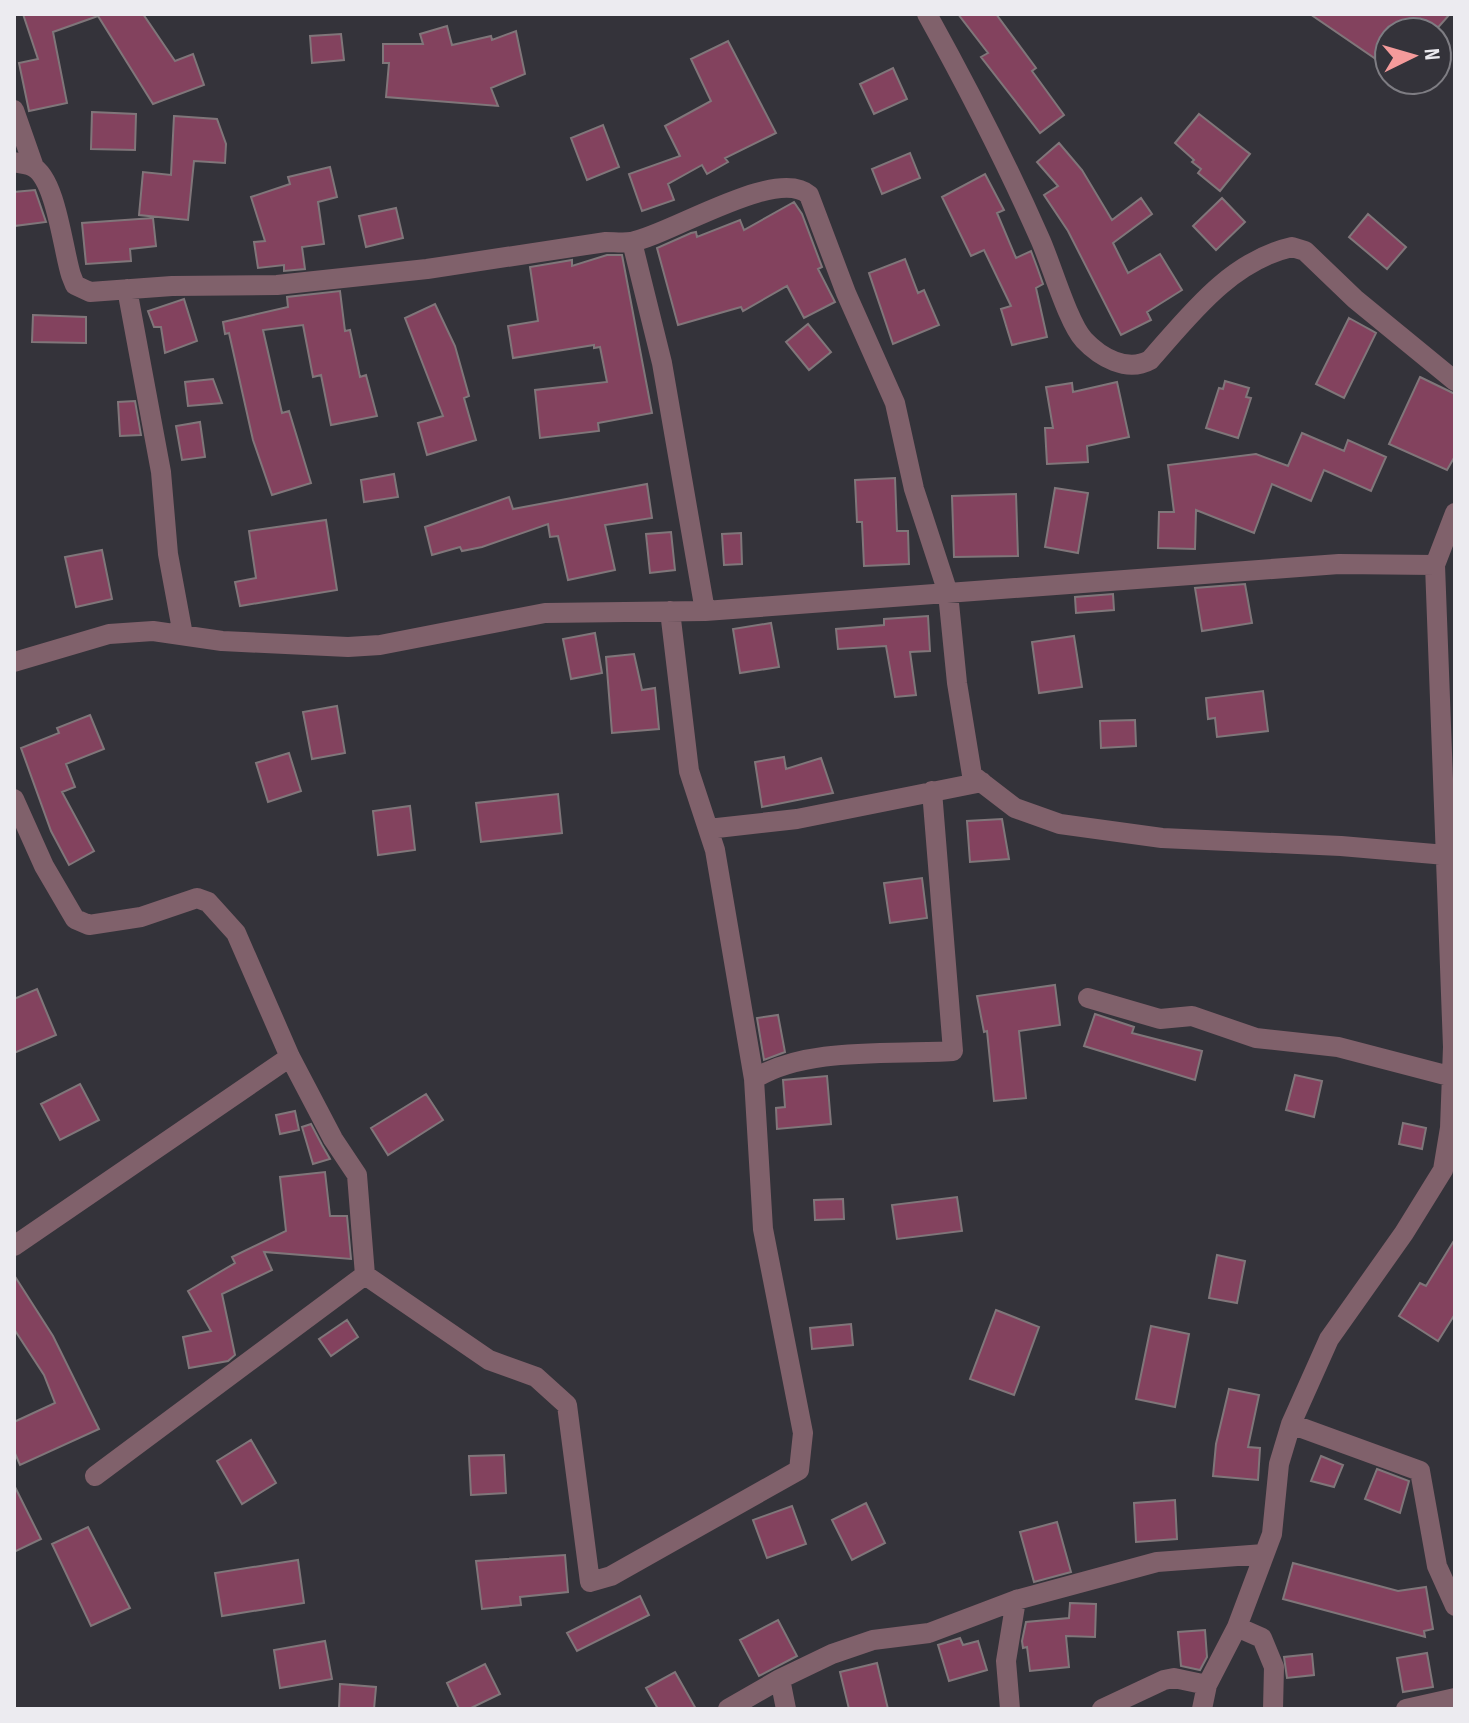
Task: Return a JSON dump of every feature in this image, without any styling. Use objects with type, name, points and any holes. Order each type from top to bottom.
[{"type":"street","points":[[927,14],[977,104],[1041,239],[1080,335],[1100,354],[1114,362],[1136,365],[1150,360],[1211,292],[1250,264],[1292,247],[1305,251],[1355,299],[1455,381]]},
{"type":"street","points":[[14,110],[24,165],[51,194],[75,285],[90,292],[277,285],[427,269],[606,242],[632,242],[741,198],[793,187],[809,195],[846,293],[895,403],[914,489],[948,593],[957,683],[972,775],[1015,808],[1060,824],[1162,838],[1325,845],[1446,855]]},
{"type":"street","points":[[632,242],[662,363],[705,611]]},
{"type":"street","points":[[127,289],[161,472],[168,554],[183,635]]},
{"type":"street","points":[[1202,1709],[1207,1685],[1237,1627],[1272,1534],[1279,1464],[1291,1424],[1329,1339],[1449,1173],[1453,1077],[1435,565],[1455,513]]},
{"type":"street","points":[[14,662],[109,634],[153,631],[222,641],[348,647],[380,645],[545,613],[705,611],[1339,564],[1435,565]]},
{"type":"street","points":[[365,1275],[489,1360],[536,1377],[567,1405],[590,1582],[611,1576],[799,1470],[803,1433],[763,1229],[754,1079],[715,850],[689,771],[670,611]]},
{"type":"street","points":[[708,829],[797,819],[982,782]]},
{"type":"street","points":[[754,1079],[771,1068],[803,1058],[953,1051],[932,791]]},
{"type":"street","points":[[14,799],[44,866],[75,919],[81,923],[141,917],[190,898],[208,902],[236,933],[290,1057],[333,1139],[357,1175],[365,1275]]},
{"type":"street","points":[[1088,998],[1160,1019],[1192,1016],[1256,1038],[1338,1047],[1453,1077]]},
{"type":"street","points":[[14,1246],[290,1057]]},
{"type":"street","points":[[95,1476],[365,1275]]},
{"type":"street","points":[[1291,1424],[1420,1471],[1437,1566],[1455,1606]]},
{"type":"street","points":[[728,1709],[780,1679],[859,1645],[929,1633],[1016,1600],[1157,1562],[1264,1554]]},
{"type":"street","points":[[1010,1709],[1006,1661],[1016,1600]]},
{"type":"street","points":[[1237,1627],[1262,1638],[1274,1667],[1273,1709]]},
{"type":"street","points":[[1102,1709],[1164,1680],[1174,1678],[1207,1685]]},
{"type":"street","points":[[780,1679],[786,1709]]},
{"type":"street","points":[[1406,1709],[1455,1698]]},
{"type":"building","points":[[23,14],[143,14],[175,61],[193,54],[204,85],[153,104],[98,16],[53,32],[67,103],[29,111],[19,63],[38,59]]},
{"type":"building","points":[[958,14],[996,14],[1036,68],[1032,71],[1064,115],[1040,133],[981,57],[988,53]]},
{"type":"building","points":[[1310,14],[1450,14],[1373,16],[1373,57]]},
{"type":"building","points":[[447,26],[452,45],[491,36],[492,40],[516,31],[525,74],[491,88],[498,106],[386,97],[389,63],[383,63],[383,44],[423,44],[420,34]]},
{"type":"building","points":[[341,34],[344,60],[312,63],[310,36]]},
{"type":"building","points":[[728,41],[776,133],[725,158],[728,162],[707,174],[702,165],[668,184],[674,200],[642,211],[629,174],[680,156],[665,126],[711,101],[691,59]]},
{"type":"building","points":[[893,68],[907,99],[874,114],[860,84]]},
{"type":"building","points":[[92,112],[136,114],[135,150],[91,149]]},
{"type":"building","points":[[1199,114],[1250,154],[1220,191],[1198,173],[1201,169],[1175,143]]},
{"type":"building","points":[[174,116],[217,119],[226,144],[225,163],[194,161],[188,220],[139,215],[143,172],[171,175]]},
{"type":"building","points":[[603,125],[619,167],[587,180],[571,138]]},
{"type":"building","points":[[1059,143],[1082,170],[1112,220],[1141,198],[1152,214],[1113,243],[1128,273],[1160,254],[1182,290],[1147,312],[1151,320],[1121,335],[1068,231],[1044,195],[1058,186],[1037,162]]},
{"type":"building","points":[[910,153],[920,178],[882,194],[872,169]]},
{"type":"building","points":[[330,167],[337,197],[318,202],[324,244],[302,247],[305,269],[284,271],[284,265],[258,268],[254,242],[265,241],[251,197],[290,184],[288,177]]},
{"type":"building","points":[[985,174],[1004,210],[997,213],[1016,258],[1031,251],[1043,284],[1036,288],[1047,337],[1012,345],[1001,309],[1011,306],[984,250],[971,256],[942,197]]},
{"type":"building","points":[[35,190],[46,222],[14,226],[14,192]]},
{"type":"building","points":[[1222,198],[1245,222],[1216,250],[1193,226]]},
{"type":"building","points":[[794,202],[802,214],[822,267],[818,269],[835,302],[804,318],[787,286],[743,311],[741,307],[678,325],[657,248],[691,233],[696,232],[697,237],[740,220],[744,230]]},
{"type":"building","points":[[396,208],[403,238],[366,247],[359,216]]},
{"type":"building","points":[[1368,214],[1406,247],[1387,269],[1349,237]]},
{"type":"building","points":[[153,218],[156,246],[130,249],[131,261],[86,264],[82,223]]},
{"type":"building","points":[[607,255],[622,255],[652,413],[598,423],[599,431],[540,438],[535,390],[607,382],[600,347],[594,348],[594,345],[513,358],[508,326],[538,321],[530,267],[572,260],[572,266]]},
{"type":"building","points":[[905,259],[918,293],[924,290],[939,325],[893,344],[869,273]]},
{"type":"building","points":[[340,291],[345,331],[350,330],[360,377],[366,375],[377,416],[331,425],[321,375],[313,377],[303,325],[263,330],[282,413],[289,411],[311,483],[272,495],[253,440],[229,333],[225,334],[223,322],[288,307],[287,297]]},
{"type":"building","points":[[184,299],[197,341],[165,353],[161,327],[154,327],[148,311]]},
{"type":"building","points":[[435,304],[455,346],[469,396],[464,398],[476,440],[427,455],[418,423],[443,416],[405,318]]},
{"type":"building","points":[[33,315],[86,317],[86,343],[32,342]]},
{"type":"building","points":[[1349,318],[1376,333],[1344,398],[1316,384]]},
{"type":"building","points":[[808,324],[831,352],[809,370],[786,342]]},
{"type":"building","points":[[1420,377],[1455,394],[1455,456],[1447,470],[1389,444]]},
{"type":"building","points":[[213,379],[222,403],[188,406],[185,382]]},
{"type":"building","points":[[1225,381],[1249,388],[1246,397],[1251,398],[1238,438],[1206,428],[1219,388],[1223,389]]},
{"type":"building","points":[[1117,382],[1129,437],[1087,446],[1088,462],[1047,464],[1045,428],[1053,428],[1046,387],[1072,383],[1073,392]]},
{"type":"building","points":[[135,401],[141,435],[120,436],[118,402]]},
{"type":"building","points":[[200,422],[205,457],[182,460],[176,426]]},
{"type":"building","points":[[1302,433],[1344,451],[1348,440],[1386,457],[1371,491],[1324,470],[1311,501],[1272,484],[1254,533],[1196,510],[1195,549],[1158,548],[1159,512],[1174,512],[1168,465],[1256,454],[1288,466]]},
{"type":"building","points":[[394,474],[398,497],[364,502],[361,480]]},
{"type":"building","points":[[895,478],[897,531],[908,531],[909,564],[864,566],[862,522],[857,522],[855,480]]},
{"type":"building","points":[[647,484],[652,518],[605,525],[615,570],[568,580],[558,536],[550,537],[548,524],[482,547],[462,551],[460,547],[432,555],[425,527],[509,497],[513,509]]},
{"type":"building","points":[[1055,488],[1088,493],[1078,553],[1045,547]]},
{"type":"building","points":[[1016,494],[1018,556],[954,557],[952,496]]},
{"type":"building","points":[[326,520],[337,590],[240,606],[235,582],[256,578],[249,531]]},
{"type":"building","points":[[671,532],[675,570],[650,573],[646,534]]},
{"type":"building","points":[[741,533],[742,564],[724,565],[722,534]]},
{"type":"building","points":[[102,550],[112,599],[76,607],[65,557]]},
{"type":"building","points":[[1245,584],[1252,623],[1202,631],[1195,588]]},
{"type":"building","points":[[1113,594],[1114,610],[1076,613],[1075,597]]},
{"type":"building","points":[[928,616],[930,651],[910,652],[916,695],[895,697],[886,646],[838,649],[836,629],[884,625],[884,619]]},
{"type":"building","points":[[771,623],[779,667],[740,673],[733,629]]},
{"type":"building","points":[[595,633],[602,673],[571,679],[563,639]]},
{"type":"building","points":[[1074,636],[1082,687],[1039,693],[1032,642]]},
{"type":"building","points":[[634,654],[642,690],[655,688],[659,729],[612,733],[606,657]]},
{"type":"building","points":[[1263,691],[1268,731],[1217,737],[1215,718],[1208,719],[1206,698]]},
{"type":"building","points":[[337,706],[345,753],[312,759],[303,712]]},
{"type":"building","points":[[90,715],[104,749],[66,764],[75,787],[62,792],[94,851],[69,865],[51,831],[21,748],[59,733],[57,728]]},
{"type":"building","points":[[1135,720],[1136,746],[1101,748],[1100,721]]},
{"type":"building","points":[[289,753],[301,791],[268,802],[256,763]]},
{"type":"building","points":[[784,757],[786,769],[821,758],[833,793],[762,807],[755,762]]},
{"type":"building","points":[[558,794],[562,833],[481,842],[476,803]]},
{"type":"building","points":[[410,806],[415,850],[378,855],[373,811]]},
{"type":"building","points":[[1002,819],[1009,859],[970,862],[967,821]]},
{"type":"building","points":[[922,878],[927,918],[890,923],[884,883]]},
{"type":"building","points":[[1055,985],[1060,1025],[1019,1031],[1026,1098],[994,1101],[987,1031],[984,1032],[977,996]]},
{"type":"building","points":[[37,989],[56,1035],[14,1053],[14,999]]},
{"type":"building","points":[[1095,1014],[1134,1027],[1132,1033],[1202,1051],[1195,1080],[1084,1046]]},
{"type":"building","points":[[778,1015],[785,1052],[764,1060],[757,1018]]},
{"type":"building","points":[[1295,1075],[1322,1081],[1314,1117],[1286,1110]]},
{"type":"building","points":[[827,1076],[831,1124],[777,1129],[776,1108],[785,1107],[783,1080]]},
{"type":"building","points":[[80,1084],[99,1120],[60,1140],[41,1104]]},
{"type":"building","points":[[426,1094],[443,1120],[388,1155],[371,1128]]},
{"type":"building","points":[[295,1111],[299,1130],[280,1134],[276,1115]]},
{"type":"building","points":[[1403,1123],[1426,1128],[1422,1149],[1399,1144]]},
{"type":"building","points":[[311,1124],[330,1159],[313,1164],[302,1127]]},
{"type":"building","points":[[325,1172],[330,1216],[347,1216],[351,1259],[264,1252],[272,1270],[222,1294],[235,1355],[228,1361],[189,1368],[183,1337],[211,1331],[188,1291],[235,1263],[232,1257],[286,1231],[280,1177]]},
{"type":"building","points":[[957,1197],[962,1231],[897,1239],[892,1205]]},
{"type":"building","points":[[843,1199],[844,1219],[815,1220],[814,1200]]},
{"type":"building","points":[[1455,1239],[1455,1314],[1438,1341],[1399,1316],[1420,1283],[1426,1286]]},
{"type":"building","points":[[1217,1255],[1245,1261],[1237,1303],[1209,1298]]},
{"type":"building","points":[[14,1275],[53,1336],[99,1429],[20,1465],[14,1451],[14,1422],[55,1403],[44,1375],[14,1329]]},
{"type":"building","points":[[996,1310],[1039,1327],[1014,1395],[970,1379]]},
{"type":"building","points":[[347,1320],[358,1337],[331,1356],[319,1339]]},
{"type":"building","points":[[851,1324],[853,1345],[812,1349],[810,1328]]},
{"type":"building","points":[[1151,1326],[1189,1334],[1175,1407],[1136,1399]]},
{"type":"building","points":[[1229,1389],[1259,1395],[1248,1447],[1260,1448],[1258,1480],[1213,1476],[1216,1444]]},
{"type":"building","points":[[251,1440],[276,1483],[242,1504],[217,1461]]},
{"type":"building","points":[[504,1455],[506,1493],[471,1495],[469,1456]]},
{"type":"building","points":[[1321,1456],[1343,1465],[1334,1487],[1311,1481]]},
{"type":"building","points":[[1377,1469],[1409,1481],[1400,1513],[1365,1499]]},
{"type":"building","points":[[14,1485],[41,1539],[14,1552]]},
{"type":"building","points":[[1175,1500],[1177,1539],[1136,1542],[1134,1503]]},
{"type":"building","points":[[866,1503],[885,1543],[852,1560],[832,1520]]},
{"type":"building","points":[[792,1506],[806,1544],[767,1558],[753,1520]]},
{"type":"building","points":[[1057,1522],[1071,1572],[1034,1582],[1020,1532]]},
{"type":"building","points":[[88,1527],[130,1608],[91,1626],[52,1544]]},
{"type":"building","points":[[565,1555],[568,1592],[520,1597],[521,1605],[482,1609],[476,1561]]},
{"type":"building","points":[[298,1560],[304,1603],[222,1616],[215,1573]]},
{"type":"building","points":[[1293,1563],[1398,1591],[1426,1587],[1433,1629],[1424,1631],[1425,1637],[1283,1599]]},
{"type":"building","points":[[640,1596],[649,1615],[577,1651],[567,1633]]},
{"type":"building","points":[[1070,1603],[1096,1604],[1095,1637],[1066,1636],[1069,1667],[1030,1671],[1027,1647],[1023,1648],[1022,1641],[1026,1622],[1069,1618]]},
{"type":"building","points":[[778,1620],[797,1656],[759,1676],[740,1640]]},
{"type":"building","points":[[1205,1630],[1207,1657],[1200,1670],[1181,1666],[1178,1632]]},
{"type":"building","points":[[960,1638],[963,1645],[978,1641],[987,1670],[949,1681],[938,1645]]},
{"type":"building","points":[[325,1641],[332,1679],[280,1688],[274,1650]]},
{"type":"building","points":[[1427,1653],[1433,1687],[1403,1692],[1397,1658]]},
{"type":"building","points":[[1312,1654],[1314,1675],[1287,1678],[1284,1657]]},
{"type":"building","points":[[877,1663],[888,1709],[849,1709],[840,1672]]},
{"type":"building","points":[[485,1664],[500,1694],[469,1709],[459,1709],[447,1683]]},
{"type":"building","points":[[675,1672],[696,1709],[658,1709],[646,1688]]},
{"type":"building","points":[[340,1684],[376,1687],[374,1709],[339,1709]]}]
